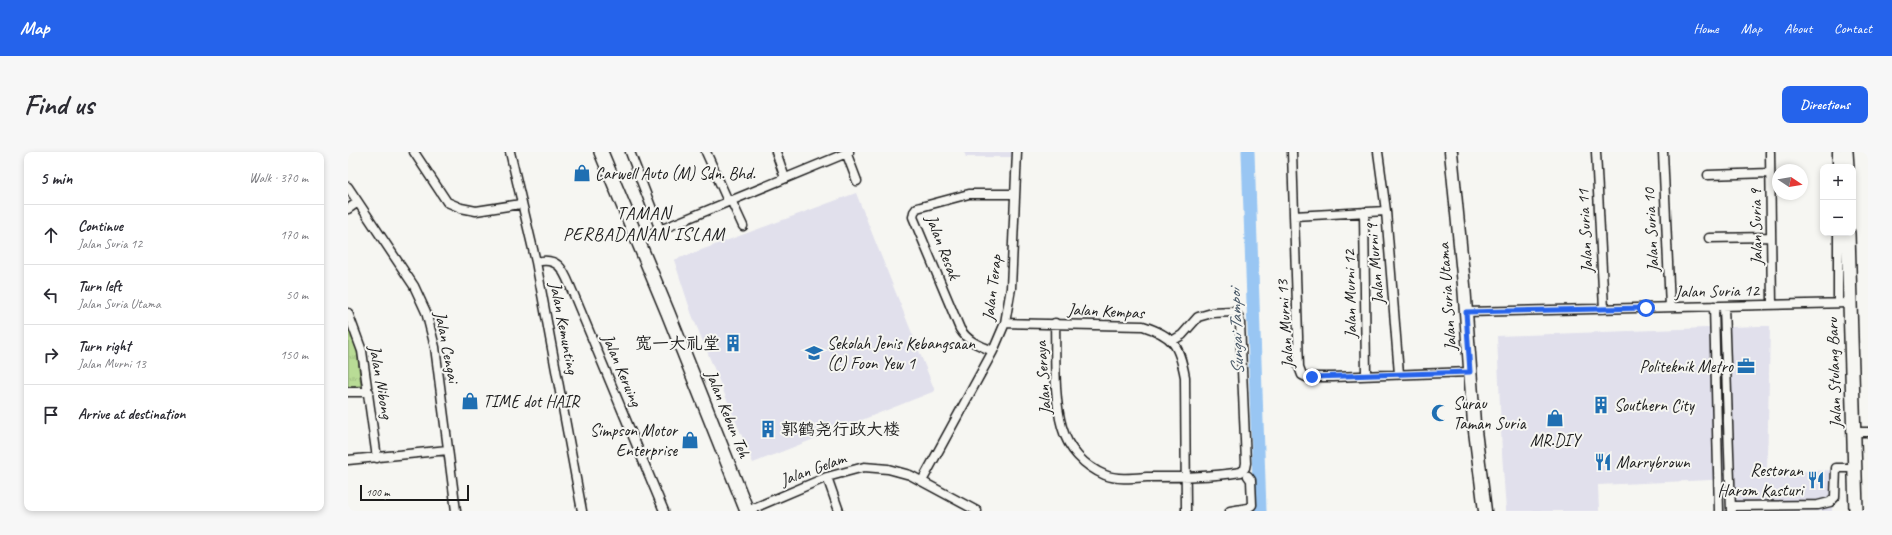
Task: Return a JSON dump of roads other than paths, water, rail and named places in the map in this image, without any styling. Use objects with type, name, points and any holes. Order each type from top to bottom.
[{"type":"main road","name":"Jalan Kebun Teh","points":[[602,152],[747,511]]},
{"type":"main road","name":"Jalan Suria Utama","points":[[1451,152],[1466,312],[1474,423],[1485,511]]},
{"type":"main road","points":[[1846,152],[1846,164]]},
{"type":"main road","name":"Jalan Stulang Baru","points":[[1848,236],[1844,303],[1854,432],[1856,511]]},
{"type":"street","points":[[414,152],[448,202],[461,208],[476,211],[521,204]]},
{"type":"street","name":"Jalan Kemunting","points":[[510,152],[521,204],[536,262],[582,511]]},
{"type":"street","points":[[630,152],[660,230]]},
{"type":"street","points":[[706,152],[729,201],[743,226]]},
{"type":"street","points":[[776,152],[785,178]]},
{"type":"street","points":[[638,239],[847,152],[857,180]]},
{"type":"street","name":"Jalan Terap","points":[[922,481],[993,351],[1005,323],[1011,288],[1017,152]]},
{"type":"street","name":"Jalan Murni 13","points":[[1292,152],[1299,367],[1302,375],[1312,377],[1470,372]]},
{"type":"street","name":"Jalan Murni 9","points":[[1378,152],[1386,211],[1399,374]]},
{"type":"street","name":"Jalan Suria 11","points":[[1596,152],[1604,309]]},
{"type":"street","name":"Jalan Suria 10","points":[[1663,152],[1670,307]]},
{"type":"street","name":"Jalan Suria 9","points":[[1770,152],[1772,305]]},
{"type":"street","points":[[1837,152],[1837,164]]},
{"type":"street","points":[[1708,175],[1770,174]]},
{"type":"street","name":"Jalan Cengai","points":[[348,187],[414,286],[426,312],[435,347],[456,511]]},
{"type":"street","name":"Jalan Resak","points":[[993,351],[974,343],[965,337],[960,329],[914,217],[914,212],[924,206],[969,194],[1015,194]]},
{"type":"street","points":[[348,209],[358,202]]},
{"type":"street","points":[[1294,216],[1386,211]]},
{"type":"street","name":"Jalan Murni 12","points":[[1364,212],[1366,375]]},
{"type":"street","points":[[1838,236],[1844,303]]},
{"type":"street","points":[[1708,238],[1771,237]]},
{"type":"street","name":"Jalan Keruing","points":[[536,262],[549,260],[559,265],[574,295],[664,511]]},
{"type":"street","name":"Jalan Suria 12","points":[[1466,312],[1844,303]]},
{"type":"street","points":[[1714,306],[1719,511]]},
{"type":"street","points":[[1724,306],[1731,509],[1770,509],[1818,505],[1830,502],[1835,497],[1836,468],[1855,468]]},
{"type":"street","name":"Jalan Seraya","points":[[1055,323],[1058,409],[1062,428],[1074,452],[1089,467],[1106,476],[1121,478],[1242,472],[1245,468],[1240,323],[1238,316],[1233,312],[1212,313],[1198,317],[1182,335],[1172,341]]},
{"type":"street","name":"Jalan Nibong","points":[[348,313],[362,351],[378,458]]},
{"type":"street","name":"Jalan Kempas","points":[[1005,323],[1143,326],[1160,332],[1177,346],[1182,360],[1185,377],[1186,511]]},
{"type":"street","points":[[348,392],[369,392]]},
{"type":"street","points":[[1854,432],[1868,432]]},
{"type":"street","points":[[348,460],[448,450]]},
{"type":"street","name":"Jalan Gelam","points":[[747,511],[827,477],[864,467],[888,469],[910,475],[977,511]]},
{"type":"street","points":[[1230,511],[1248,508],[1252,505],[1251,480],[1248,476]]},
{"type":"street","points":[[827,477],[839,511]]},
{"type":"waterway","name":"Sungai Tampoi","points":[[1248,152],[1260,511]]},
{"type":"place","name":"Carwell Auto (M) Sdn. Bhd.","points":[[582,173]]},
{"type":"place","name":"宽一大礼堂","points":[[733,343]]},
{"type":"place","name":"Sekolah Jenis Kebangsaan (C) Foon Yew 1","points":[[814,353]]},
{"type":"place","name":"Politeknik Metro","points":[[1746,366]]},
{"type":"place","name":"TIME dot HAIR","points":[[470,401]]},
{"type":"place","name":"Southern City","points":[[1601,405]]},
{"type":"place","name":"Surau Taman Suria","points":[[1440,413]]},
{"type":"place","name":"MR.DIY","points":[[1555,418]]},
{"type":"place","name":"郭鹤尧行政大楼","points":[[768,429]]},
{"type":"place","name":"Simpson Motor Enterprise","points":[[690,440]]},
{"type":"place","name":"Marrybrown","points":[[1603,462]]},
{"type":"place","name":"Restoran Harom Kasturi","points":[[1816,480]]},
{"type":"district","name":"TAMAN PERBADANAN ISLAM","points":[[644,223]]}]
